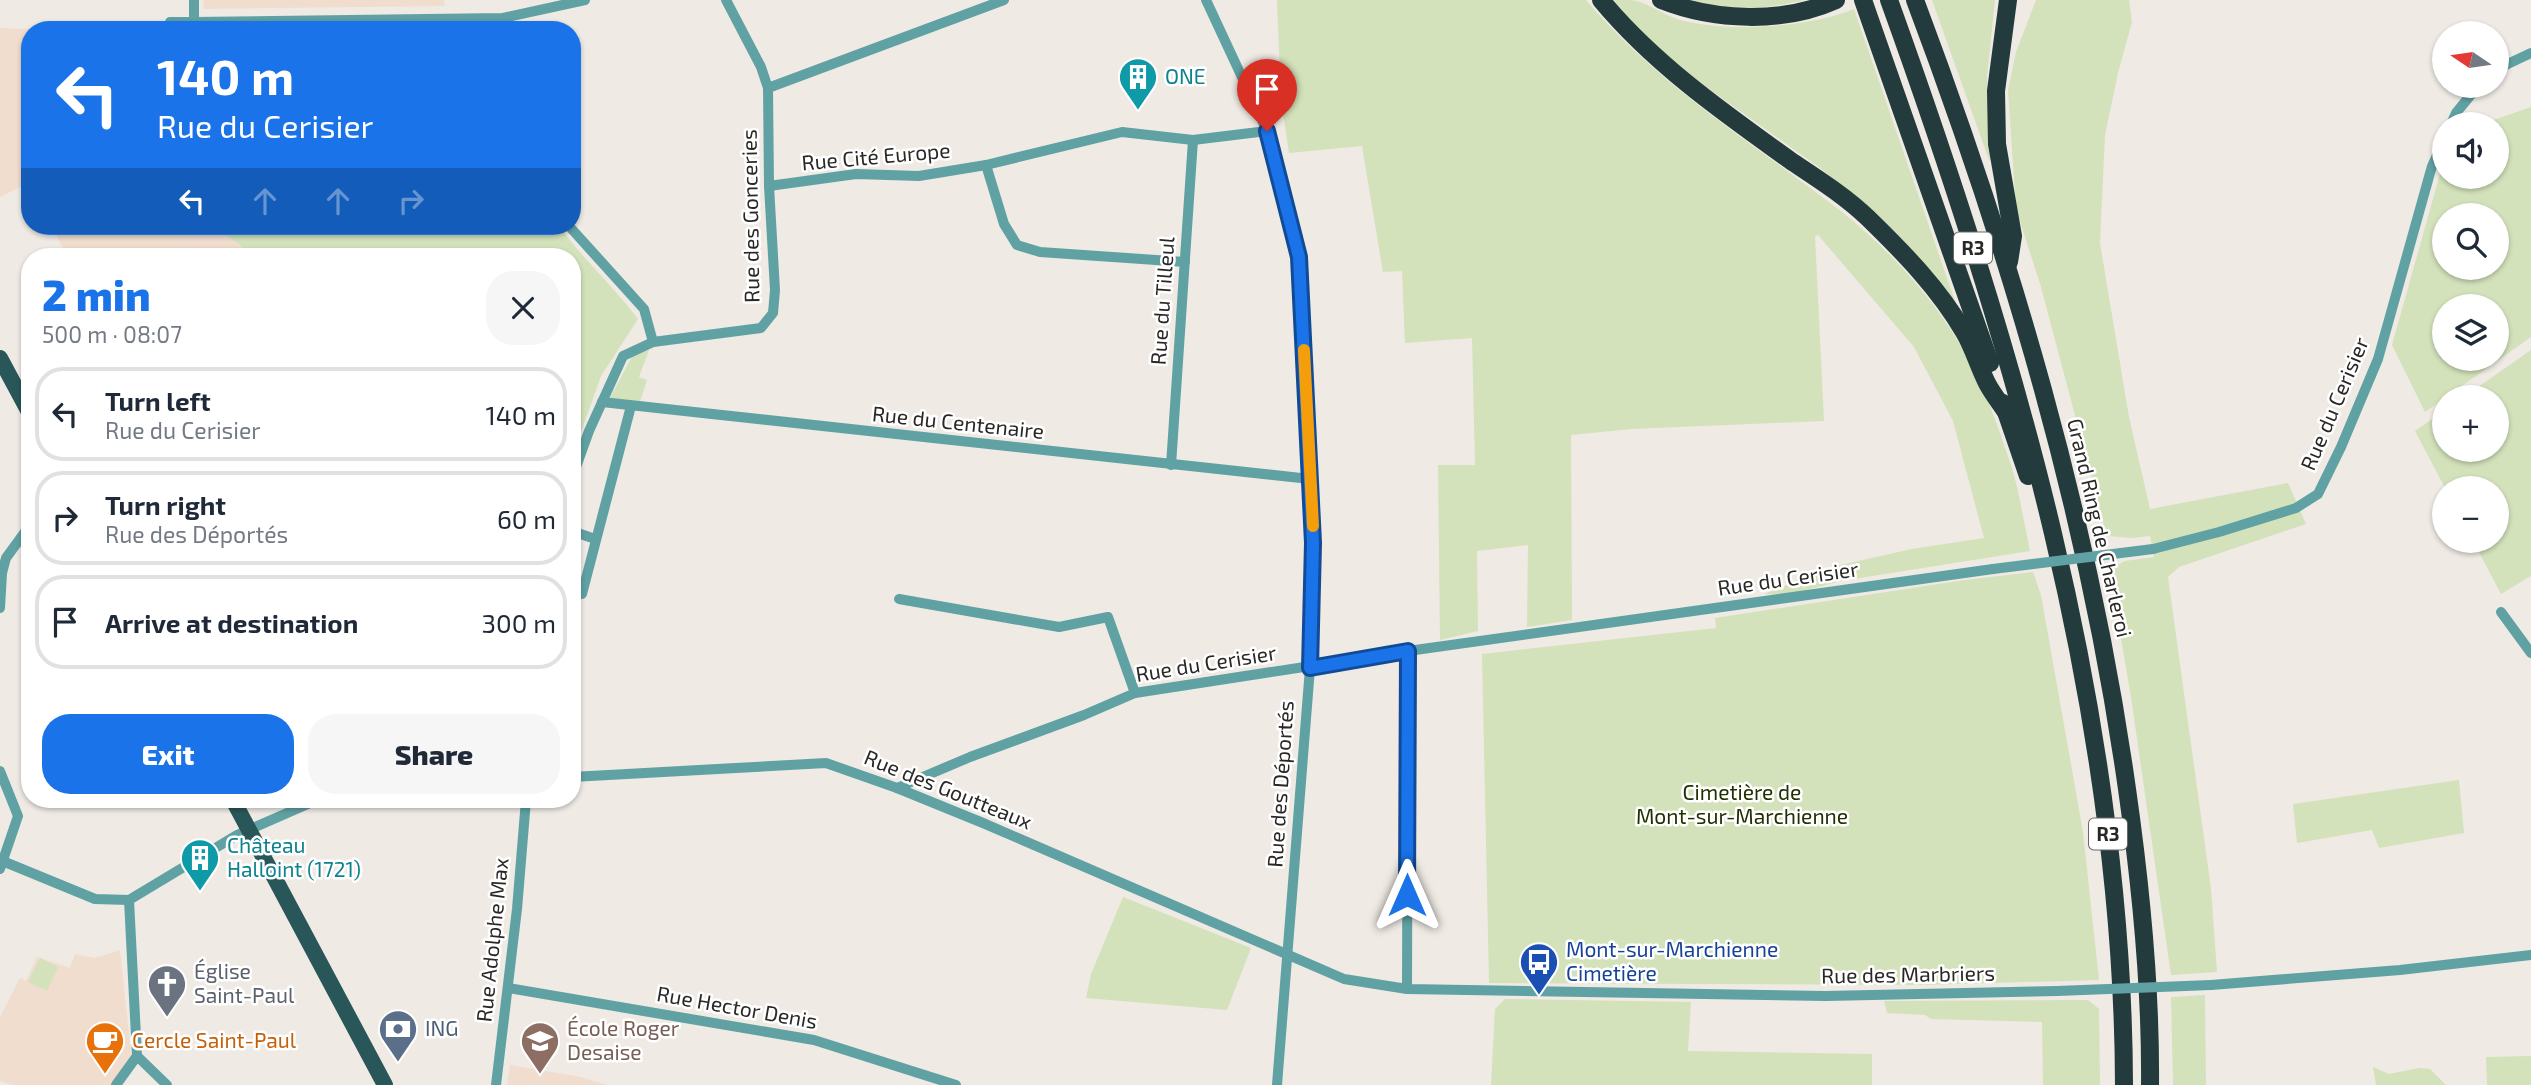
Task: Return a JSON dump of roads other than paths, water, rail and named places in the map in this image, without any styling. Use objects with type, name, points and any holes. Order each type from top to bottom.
[{"type":"highway","points":[[1601,0],[1620,24],[1658,59],[1866,216],[1921,273],[1944,303],[1965,333],[1989,386],[2006,412]]},
{"type":"highway","points":[[1661,0],[1707,14],[1742,16],[1796,13],[1832,2]]},
{"type":"highway","points":[[1863,0],[2025,471],[2045,500]]},
{"type":"highway","name":"R3","points":[[1889,0],[1933,123],[1983,279],[2045,500],[2073,624],[2110,848],[2121,960],[2124,1085]]},
{"type":"highway","name":"Grand Ring de Charleroi","points":[[1915,0],[1958,116],[2008,269],[2071,498],[2099,620],[2118,723],[2135,846],[2146,959],[2150,1085]]},
{"type":"highway","points":[[2008,0],[1996,91],[1997,145],[2012,236],[2008,269]]},
{"type":"highway","points":[[2000,52],[2018,0]]},
{"type":"main road","points":[[0,358],[5,380],[21,402]]},
{"type":"main road","points":[[237,808],[384,1085]]},
{"type":"street","points":[[194,0],[194,21]]},
{"type":"street","points":[[271,21],[503,18],[559,3],[584,0]]},
{"type":"street","name":"Rue des Gonceries","points":[[581,455],[623,356],[653,342],[761,328],[773,313],[775,289],[769,186],[768,88],[761,67],[726,0]]},
{"type":"street","points":[[768,88],[1004,0]]},
{"type":"street","name":"Rue des Déportés","points":[[1206,0],[1267,131],[1299,257],[1313,543],[1310,668],[1277,1085]]},
{"type":"street","points":[[2510,63],[2531,53]]},
{"type":"street","points":[[2457,112],[2468,98]]},
{"type":"street","name":"Rue Cité Europe","points":[[769,186],[856,174],[919,176],[986,165],[1122,132],[1193,140],[1267,131]]},
{"type":"street","name":"Rue du Tilleul","points":[[1171,465],[1193,140]]},
{"type":"street","points":[[986,165],[1004,224],[1017,245],[1040,252],[1185,262]]},
{"type":"street","name":"Rue du Cerisier","points":[[897,788],[1135,694],[1408,651],[2153,549],[2295,508],[2318,494],[2378,359],[2432,171]]},
{"type":"street","points":[[577,235],[644,309],[653,342]]},
{"type":"street","name":"Rue du Centenaire","points":[[602,402],[1310,479]]},
{"type":"street","points":[[582,594],[631,406]]},
{"type":"street","points":[[581,534],[595,539]]},
{"type":"street","points":[[0,608],[3,555],[21,535]]},
{"type":"street","points":[[899,599],[1059,627],[1108,617],[1135,694]]},
{"type":"street","points":[[2501,612],[2531,653]]},
{"type":"street","points":[[1406,989],[1408,651]]},
{"type":"street","name":"Rue des Goutteaux","points":[[581,777],[826,763],[984,823],[1289,956]]},
{"type":"street","points":[[0,771],[18,816],[1,863],[95,899],[129,900],[237,835],[300,808]]},
{"type":"street","name":"Rue Adolphe Max","points":[[496,1085],[525,808]]},
{"type":"street","points":[[116,1085],[136,1056],[129,900]]},
{"type":"street","name":"Rue des Marbriers","points":[[1289,956],[1344,979],[1406,989],[1826,996],[2211,985],[2400,970],[2531,955]]},
{"type":"street","name":"Rue Hector Denis","points":[[508,988],[814,1040],[956,1085]]},
{"type":"street","points":[[136,1056],[167,1085]]},
{"type":"place","name":"ONE","points":[[1138,111]]},
{"type":"place","name":"Château Halloint (1721)","points":[[200,892]]},
{"type":"place","name":"Mont-sur-Marchienne Cimetière","points":[[1539,996]]},
{"type":"place","name":"Église Saint-Paul","points":[[167,1018]]},
{"type":"place","name":"ING","points":[[398,1063]]},
{"type":"place","name":"Cercle Saint-Paul","points":[[105,1075]]},
{"type":"place","name":"École Roger Desaise","points":[[540,1075]]},
{"type":"park label","name":"Cimetière de Mont-sur-Marchienne","points":[[1742,805]]}]
